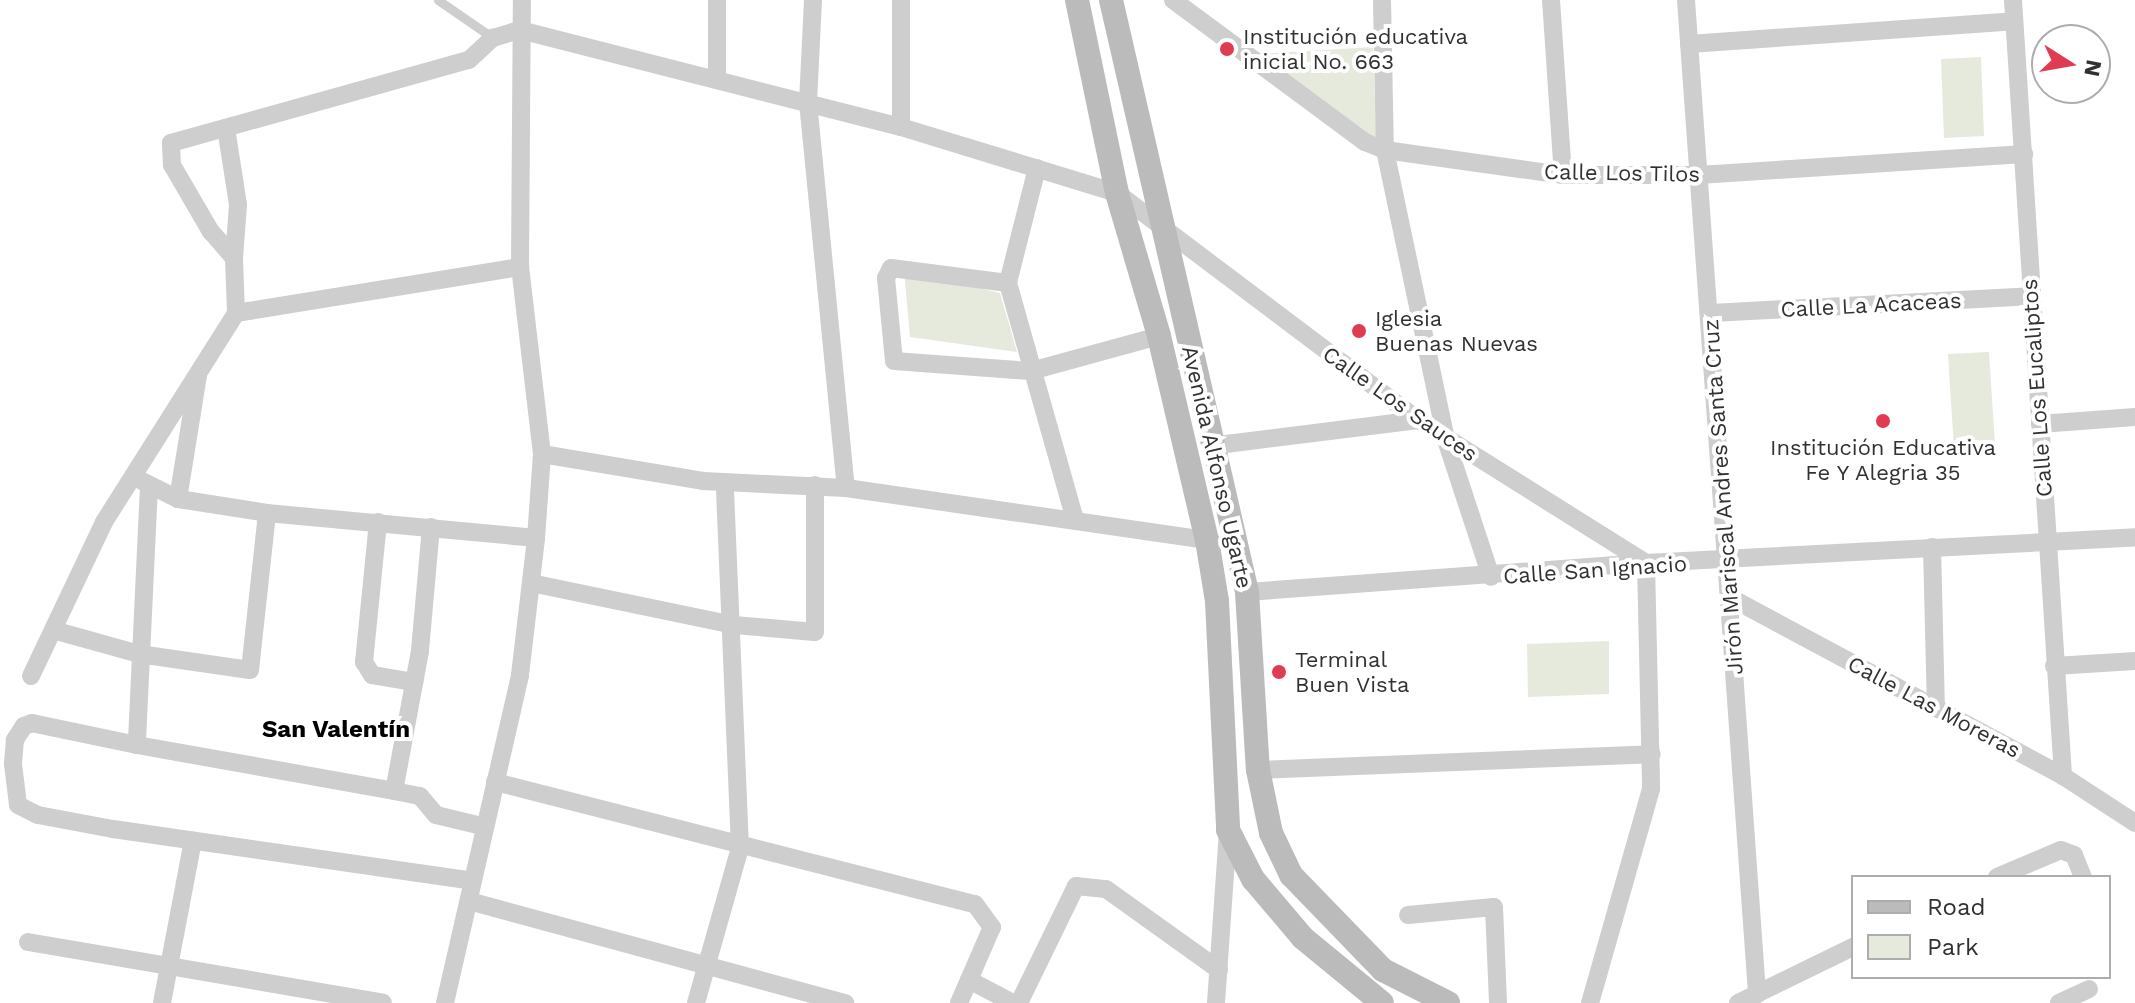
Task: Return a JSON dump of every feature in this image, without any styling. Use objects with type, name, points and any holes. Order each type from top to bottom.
[{"type":"main road","name":"Avenida Alfonso Ugarte","points":[[1077,0],[1117,193],[1159,336],[1207,540],[1217,601],[1228,830],[1253,879],[1303,938],[1382,1003]]},
{"type":"main road","name":"Avenida Alfonso Ugarte","points":[[1111,0],[1210,446],[1247,592],[1258,770],[1271,833],[1291,875],[1383,970],[1448,1003]]},
{"type":"street","points":[[445,1003],[469,901],[482,826],[520,675],[536,538],[542,454],[520,267],[522,0]]},
{"type":"street","points":[[717,0],[717,79]]},
{"type":"street","points":[[813,0],[808,102],[846,488]]},
{"type":"street","points":[[901,0],[901,127]]},
{"type":"street","name":"Calle Los Tilos","points":[[1173,0],[1365,142],[1385,150],[1563,175],[1699,175],[2024,154]]},
{"type":"street","points":[[1382,0],[1385,150],[1446,440],[1491,577]]},
{"type":"street","points":[[1551,0],[1563,175]]},
{"type":"street","name":"Jirón Mariscal Andres Santa Cruz","points":[[1686,0],[1711,313],[1757,994]]},
{"type":"street","name":"Calle Los Eucaliptos","points":[[2013,0],[2063,776]]},
{"type":"street","points":[[1689,44],[2014,21]]},
{"type":"street","points":[[234,258],[211,232],[170,158],[174,140],[469,60],[493,38],[520,30],[901,127],[1117,193]]},
{"type":"street","points":[[31,676],[132,474],[236,313],[234,258],[238,205],[226,128]]},
{"type":"street","points":[[1037,168],[1008,283],[1075,519]]},
{"type":"street","name":"Calle Los Sauces","points":[[1117,193],[1163,232],[1446,440],[1646,563]]},
{"type":"street","points":[[236,313],[520,267]]},
{"type":"street","points":[[1008,283],[891,268],[886,278],[891,354],[903,365],[1031,371],[1159,336]]},
{"type":"street","name":"Calle La Acaceas","points":[[1711,313],[2031,296]]},
{"type":"street","points":[[178,499],[198,372]]},
{"type":"street","points":[[2040,424],[2135,417]]},
{"type":"street","points":[[1210,446],[1418,420]]},
{"type":"street","points":[[542,454],[725,483],[846,488],[1207,540]]},
{"type":"street","points":[[132,474],[149,486],[178,499],[267,513],[536,538]]},
{"type":"street","points":[[696,1003],[740,848],[734,625],[725,483]]},
{"type":"street","points":[[531,583],[734,625],[815,632],[815,485]]},
{"type":"street","points":[[137,745],[149,486]]},
{"type":"street","points":[[53,630],[139,654],[250,670],[267,513]]},
{"type":"street","points":[[378,522],[364,662],[372,675],[414,682]]},
{"type":"street","points":[[394,791],[414,682],[431,527]]},
{"type":"street","name":"Calle San Ignacio","points":[[1247,592],[1491,577],[1646,563],[2135,537]]},
{"type":"street","points":[[1932,547],[1936,708]]},
{"type":"street","points":[[1590,1003],[1642,827],[1652,754],[1646,563]]},
{"type":"street","name":"Calle Las Moreras","points":[[1731,598],[2127,808],[2135,823]]},
{"type":"street","points":[[2054,666],[2135,661]]},
{"type":"street","points":[[472,881],[193,841],[38,815],[18,805],[13,764],[15,740],[24,726],[32,723],[420,796],[436,815],[482,826]]},
{"type":"street","points":[[1258,770],[1652,754]]},
{"type":"street","points":[[495,782],[740,848],[975,904],[992,927],[959,1003]]},
{"type":"street","points":[[1216,1003],[1228,830]]},
{"type":"street","points":[[162,1003],[193,841]]},
{"type":"street","points":[[2002,875],[2061,850],[2074,855],[2082,875]]},
{"type":"street","points":[[969,980],[1016,1003],[1076,886],[1106,889],[1219,970]]},
{"type":"street","points":[[469,901],[845,1003]]},
{"type":"street","points":[[1408,915],[1494,907],[1498,1003]]},
{"type":"street","points":[[28,942],[383,1003]]},
{"type":"street","points":[[1738,1003],[1851,948]]},
{"type":"street","points":[[2059,1003],[2090,990]]},
{"type":"lane","points":[[438,0],[493,38]]},
{"type":"green space","points":[[1373,47],[1376,136],[1369,136],[1258,54]]},
{"type":"green space","points":[[1981,57],[1984,136],[1944,138],[1941,59]]},
{"type":"green space","points":[[904,270],[1000,293],[1017,352],[910,337]]},
{"type":"green space","points":[[1989,352],[1995,446],[1954,449],[1948,354]]},
{"type":"green space","points":[[1609,641],[1609,694],[1528,697],[1527,644]]},
{"type":"place","name":"Institución educativa inicial No. 663","points":[[1227,49]]},
{"type":"place","name":"Iglesia Buenas Nuevas","points":[[1359,331]]},
{"type":"place","name":"Institución Educativa Fe Y Alegria 35","points":[[1883,421]]},
{"type":"place","name":"Terminal Buen Vista","points":[[1279,672]]},
{"type":"district","name":"San Valentín","points":[[336,730]]}]
